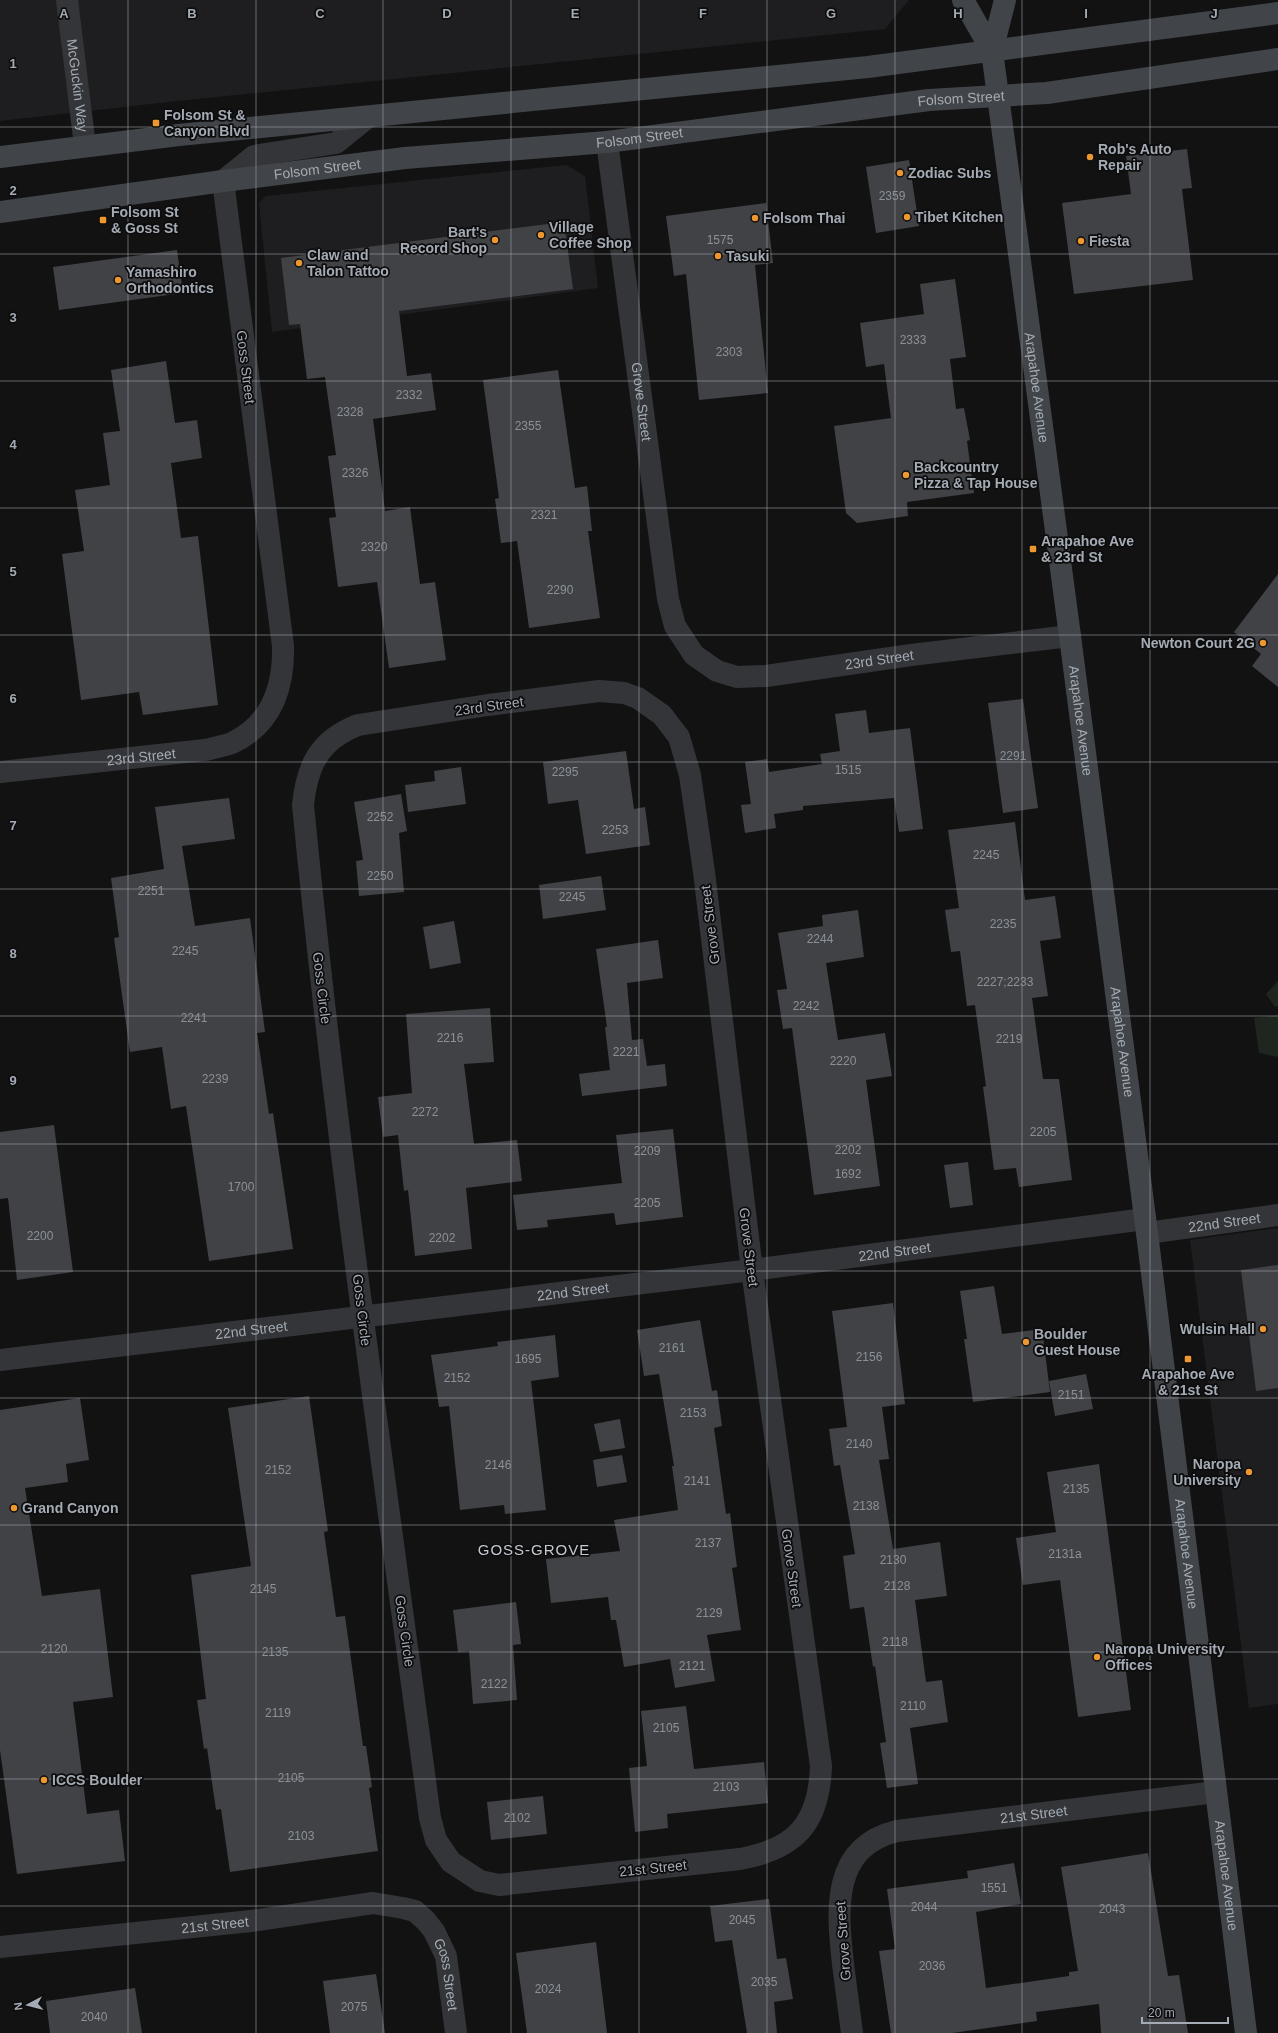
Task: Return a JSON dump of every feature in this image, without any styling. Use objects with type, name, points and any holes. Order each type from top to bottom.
[{"type":"main road","name":"Arapahoe Avenue","points":[[963,0],[992,51]]},
{"type":"main road","name":"Arapahoe Avenue","points":[[1005,0],[992,51],[997,96],[1070,636],[1146,1226],[1246,2033]]},
{"type":"main road","points":[[0,157],[85,146],[876,66],[1278,12]]},
{"type":"main road","name":"Folsom Street","points":[[0,212],[223,181],[405,158],[607,142],[929,100],[1047,93],[1278,59]]},
{"type":"street","name":"McGuckin Way","points":[[67,0],[85,146]]},
{"type":"street","points":[[223,181],[254,156],[336,143],[367,118]]},
{"type":"street","name":"Grove Street","points":[[607,142],[668,599],[675,626],[694,655]]},
{"type":"street","name":"Goss Street","points":[[223,181],[283,646],[284,666],[280,685],[268,711]]},
{"type":"street","name":"23rd Street","points":[[694,655],[717,671],[737,677],[766,676],[911,655],[1070,636]]},
{"type":"street","name":"23rd Street","points":[[329,743],[358,725],[579,693],[599,691],[624,693],[638,698],[651,707]]},
{"type":"street","name":"Grove Street","points":[[651,707],[662,716],[679,737],[686,756],[695,801],[752,1270],[821,1766],[820,1786],[817,1798]]},
{"type":"street","name":"23rd Street","points":[[0,772],[205,750],[232,743],[259,724],[268,711]]},
{"type":"street","name":"Goss Circle","points":[[329,743],[310,767],[305,784],[303,805],[316,945],[363,1317],[430,1818],[436,1840],[451,1862],[465,1871]]},
{"type":"street","name":"22nd Street","points":[[0,1360],[752,1270],[1146,1226],[1278,1215]]},
{"type":"street","name":"21st Street","points":[[858,1854],[872,1840],[897,1832],[1216,1792]]},
{"type":"street","name":"21st Street","points":[[465,1871],[480,1880],[499,1885],[760,1855],[782,1846],[798,1834],[813,1812],[817,1798]]},
{"type":"street","name":"Grove Street","points":[[852,2033],[841,1940],[839,1905],[843,1881],[848,1868],[858,1854]]},
{"type":"street","name":"21st Street","points":[[0,1947],[243,1921],[372,1903],[415,1911],[426,1921]]},
{"type":"street","name":"Goss Street","points":[[426,1921],[434,1931],[446,1956],[456,2033]]},
{"type":"shaded area","points":[[0,0],[909,0],[885,29],[177,101],[0,121]]},
{"type":"shaded area","points":[[566,165],[585,176],[598,288],[272,332],[259,203],[266,196]]},
{"type":"shaded area","points":[[1278,981],[1278,1006],[1275,1007],[1266,994]]},
{"type":"shaded area","points":[[1278,1015],[1278,1057],[1259,1053],[1254,1018]]},
{"type":"shaded area","name":"Naropa University","points":[[1278,1228],[1278,1704],[1249,1708],[1190,1240]]},
{"type":"building","points":[[1187,149],[1192,188],[1182,189],[1193,280],[1074,294],[1062,203],[1131,194],[1126,156]]},
{"type":"building","points":[[909,160],[919,226],[876,233],[866,167]]},
{"type":"building","points":[[766,203],[773,263],[755,265],[768,393],[699,400],[686,274],[674,276],[666,216]]},
{"type":"building","points":[[564,222],[573,289],[399,311],[407,376],[431,373],[436,410],[373,419],[385,511],[410,507],[420,584],[435,582],[446,660],[389,668],[377,582],[338,587],[329,518],[336,517],[328,456],[336,455],[325,377],[307,379],[300,324],[289,325],[281,258]]},
{"type":"building","name":"Yamashiro Orthodontics","points":[[177,250],[183,293],[59,310],[53,267]]},
{"type":"building","points":[[955,279],[966,357],[950,359],[956,409],[964,408],[970,440],[967,441],[974,493],[907,502],[908,516],[857,523],[846,513],[834,426],[891,418],[884,364],[866,367],[860,323],[924,314],[920,284]]},
{"type":"building","points":[[166,361],[175,423],[197,420],[202,458],[171,463],[181,538],[198,536],[218,705],[143,715],[139,692],[81,700],[62,554],[84,551],[75,490],[110,485],[103,433],[120,431],[111,370]]},
{"type":"building","points":[[558,370],[575,488],[587,486],[592,531],[588,531],[600,618],[529,628],[517,541],[501,543],[495,499],[499,498],[483,380]]},
{"type":"building","name":"Newton Court 2G","points":[[1278,574],[1278,687],[1252,666],[1261,654],[1234,632]]},
{"type":"building","points":[[1023,699],[1038,808],[1003,813],[988,703]]},
{"type":"building","points":[[866,710],[869,733],[910,728],[923,829],[899,832],[894,798],[803,806],[803,810],[774,814],[776,828],[745,833],[741,805],[751,804],[745,762],[767,759],[769,772],[822,764],[820,754],[840,751],[835,714]]},
{"type":"building","points":[[626,751],[634,809],[645,807],[650,845],[586,854],[578,800],[548,804],[543,762]]},
{"type":"building","points":[[461,767],[466,804],[408,812],[405,785],[435,781],[434,771]]},
{"type":"building","points":[[401,794],[407,831],[399,833],[404,892],[359,896],[356,861],[363,860],[354,802]]},
{"type":"building","points":[[229,798],[235,839],[182,846],[195,926],[250,918],[265,1032],[257,1033],[269,1114],[273,1113],[293,1249],[209,1261],[186,1106],[171,1109],[162,1047],[130,1052],[114,938],[119,937],[111,878],[164,869],[155,807]]},
{"type":"building","points":[[1015,822],[1025,900],[1055,896],[1061,938],[1040,941],[1048,996],[1032,998],[1043,1079],[1059,1079],[1072,1180],[1019,1187],[1016,1168],[994,1170],[983,1087],[986,1086],[975,1005],[967,1006],[960,951],[951,952],[945,910],[959,908],[948,830]]},
{"type":"building","points":[[601,876],[606,910],[543,919],[539,885]]},
{"type":"building","points":[[858,910],[864,957],[826,963],[838,1040],[885,1033],[892,1076],[866,1080],[880,1186],[814,1195],[792,1028],[783,1029],[777,990],[787,989],[778,933],[823,926],[822,915]]},
{"type":"building","points":[[454,921],[461,963],[430,969],[423,927]]},
{"type":"building","points":[[658,940],[663,978],[627,983],[632,1040],[643,1039],[647,1066],[665,1064],[667,1086],[582,1096],[579,1074],[610,1070],[605,1027],[607,1027],[596,949]]},
{"type":"building","points":[[490,1008],[494,1062],[464,1064],[474,1144],[517,1140],[522,1181],[466,1188],[472,1249],[415,1256],[408,1190],[404,1191],[398,1135],[383,1137],[378,1097],[412,1093],[406,1014]]},
{"type":"building","points":[[54,1125],[73,1272],[17,1280],[8,1198],[0,1199],[0,1132]]},
{"type":"building","points":[[673,1129],[683,1217],[616,1225],[614,1213],[547,1220],[548,1227],[517,1230],[513,1195],[622,1183],[616,1135]]},
{"type":"building","points":[[968,1162],[973,1205],[950,1208],[944,1165]]},
{"type":"building","name":"Wulsin Hall","points":[[1278,1265],[1278,1388],[1256,1391],[1241,1270]]},
{"type":"building","points":[[994,1286],[1002,1334],[1042,1329],[1050,1392],[973,1402],[964,1339],[967,1339],[960,1291]]},
{"type":"building","points":[[893,1303],[905,1404],[882,1407],[889,1459],[879,1460],[893,1549],[940,1542],[947,1596],[915,1600],[926,1682],[942,1680],[948,1722],[910,1728],[918,1784],[887,1788],[880,1743],[886,1742],[875,1666],[873,1667],[864,1607],[850,1609],[843,1556],[855,1554],[840,1465],[834,1466],[829,1429],[847,1427],[832,1311]]},
{"type":"building","points":[[700,1320],[712,1391],[717,1390],[722,1426],[714,1428],[726,1514],[730,1513],[737,1567],[732,1568],[741,1630],[707,1635],[715,1681],[675,1688],[670,1659],[624,1667],[616,1620],[611,1620],[608,1597],[551,1603],[546,1559],[620,1551],[614,1520],[678,1510],[672,1466],[674,1466],[659,1374],[644,1376],[637,1330]]},
{"type":"building","points":[[555,1335],[559,1377],[531,1381],[546,1510],[505,1514],[504,1505],[460,1510],[449,1406],[439,1407],[431,1355],[498,1346],[497,1342]]},
{"type":"building","points":[[1086,1374],[1093,1409],[1055,1416],[1049,1381]]},
{"type":"building","points":[[309,1396],[328,1531],[324,1532],[336,1617],[345,1616],[363,1746],[366,1746],[372,1787],[369,1788],[378,1851],[230,1872],[221,1809],[216,1810],[207,1748],[204,1749],[197,1700],[206,1699],[191,1575],[251,1566],[228,1408]]},
{"type":"building","points":[[80,1398],[89,1460],[66,1464],[68,1482],[25,1488],[42,1596],[100,1589],[113,1697],[73,1702],[87,1814],[119,1810],[125,1861],[17,1874],[0,1750],[0,1410]]},
{"type":"building","points":[[620,1419],[625,1448],[600,1452],[594,1424]]},
{"type":"building","points":[[622,1455],[627,1482],[597,1487],[593,1460]]},
{"type":"building","points":[[1099,1464],[1131,1710],[1078,1717],[1060,1580],[1023,1585],[1016,1538],[1056,1532],[1047,1472]]},
{"type":"building","points":[[516,1602],[521,1644],[513,1645],[517,1700],[473,1704],[469,1651],[458,1652],[453,1610]]},
{"type":"building","points":[[686,1706],[694,1769],[764,1762],[768,1803],[667,1814],[668,1828],[635,1832],[629,1768],[647,1766],[641,1711]]},
{"type":"building","points":[[543,1796],[547,1834],[491,1840],[487,1802]]},
{"type":"building","points":[[1148,1853],[1168,1976],[1179,1975],[1188,2033],[1101,2033],[1099,2004],[1036,2012],[1037,2021],[952,2033],[891,2033],[879,1951],[895,1949],[887,1889],[968,1878],[967,1871],[1014,1863],[1021,1904],[976,1912],[986,1988],[1069,1976],[1069,1972],[1078,1971],[1061,1867]]},
{"type":"building","points":[[769,1899],[777,1959],[786,1958],[793,1999],[774,2002],[777,2033],[747,2033],[732,1940],[715,1942],[710,1906]]},
{"type":"building","points":[[596,1942],[607,2033],[527,2033],[516,1953]]},
{"type":"building","points":[[376,1974],[385,2033],[330,2033],[323,1981]]},
{"type":"building","points":[[135,1988],[142,2033],[50,2033],[46,2001]]},
{"type":"place","name":"Folsom St & Canyon Blvd","points":[[156,123]]},
{"type":"place","name":"Rob's Auto Repair","points":[[1090,157]]},
{"type":"place","name":"Zodiac Subs","points":[[900,173]]},
{"type":"place","name":"Tibet Kitchen","points":[[907,217]]},
{"type":"place","name":"Folsom Thai","points":[[755,218]]},
{"type":"place","name":"Folsom St & Goss St","points":[[103,220]]},
{"type":"place","name":"Village Coffee Shop","points":[[541,235]]},
{"type":"place","name":"Bart's Record Shop","points":[[495,240]]},
{"type":"place","name":"Fiesta","points":[[1081,241]]},
{"type":"place","name":"Tasuki","points":[[718,256]]},
{"type":"place","name":"Claw and Talon Tattoo","points":[[299,263]]},
{"type":"place","name":"Yamashiro Orthodontics","points":[[118,280]]},
{"type":"place","name":"Backcountry Pizza & Tap House","points":[[906,475]]},
{"type":"place","name":"Arapahoe Ave & 23rd St","points":[[1033,549]]},
{"type":"place","name":"Newton Court 2G","points":[[1263,643]]},
{"type":"place","name":"Wulsin Hall","points":[[1263,1329]]},
{"type":"place","name":"Boulder Guest House","points":[[1026,1342]]},
{"type":"place","name":"Arapahoe Ave & 21st St","points":[[1188,1359]]},
{"type":"place","name":"Naropa University","points":[[1249,1472]]},
{"type":"place","name":"Grand Canyon","points":[[14,1508]]},
{"type":"place","name":"Naropa University Offices","points":[[1097,1657]]},
{"type":"place","name":"ICCS Boulder","points":[[44,1780]]},
{"type":"district","name":"GOSS-GROVE","points":[[534,1550]]}]
